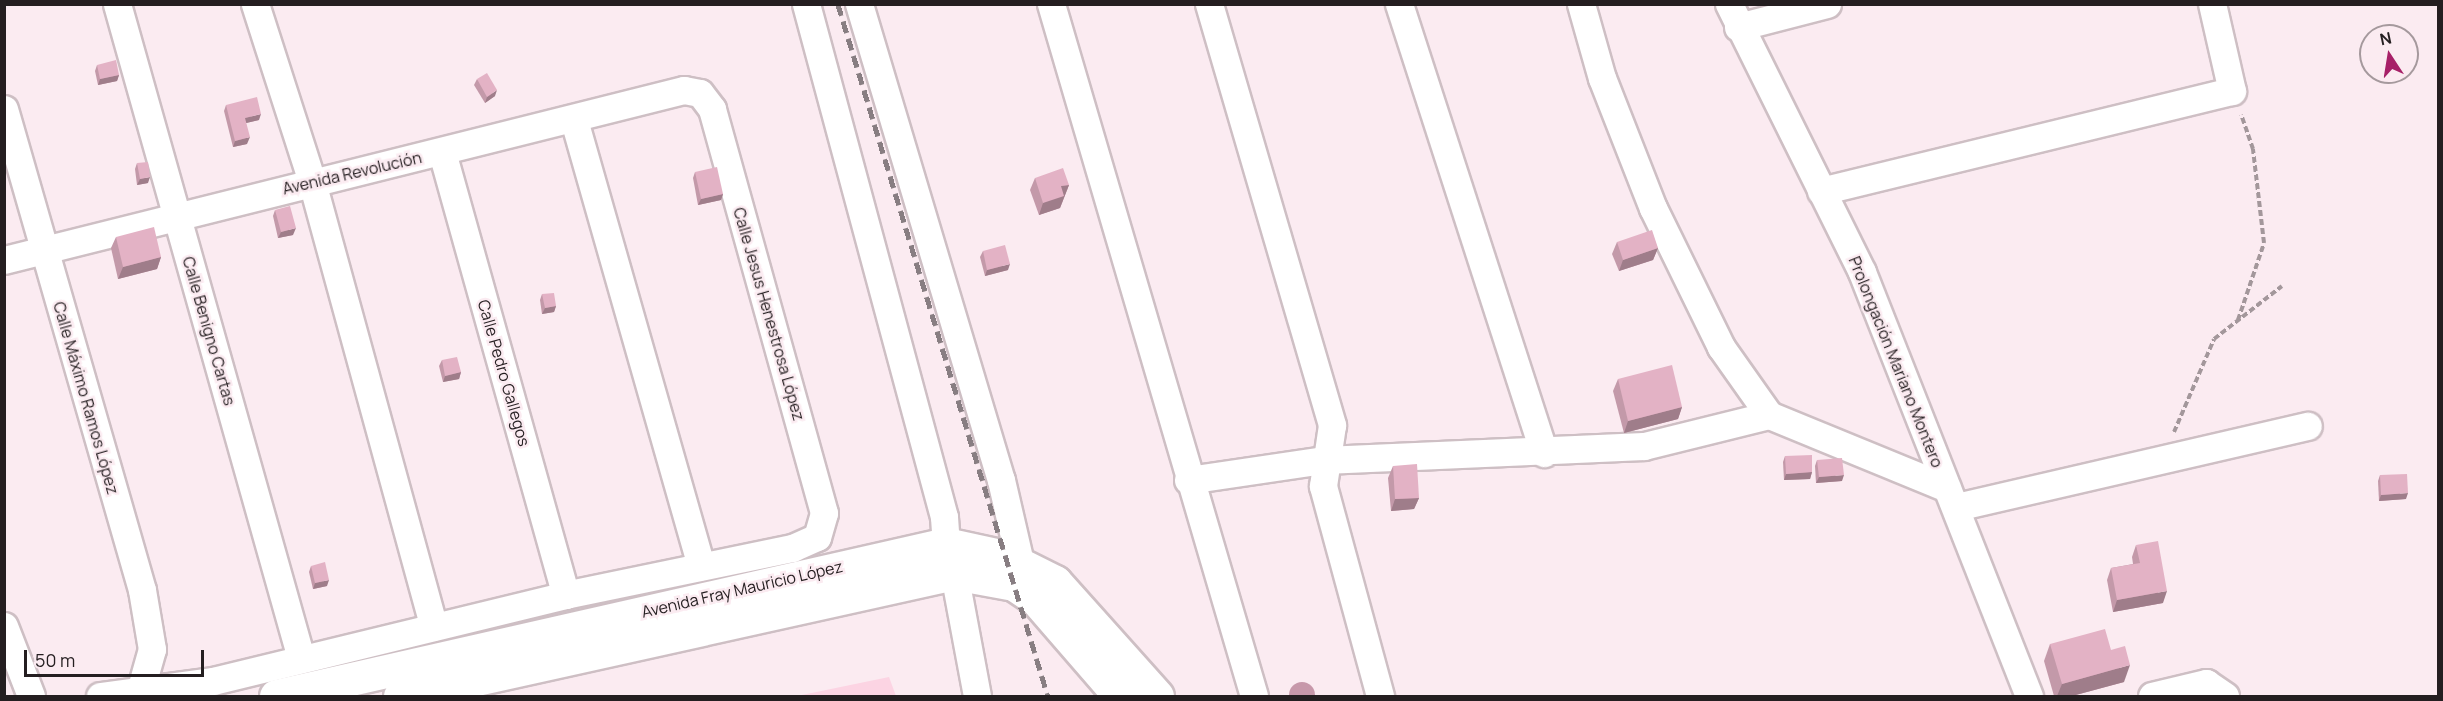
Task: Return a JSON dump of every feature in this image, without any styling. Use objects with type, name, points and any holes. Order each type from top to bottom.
[{"type":"street","name":"Calle Benigno Cartas","points":[[117,4],[301,658]]},
{"type":"street","points":[[255,4],[312,183],[434,627]]},
{"type":"street","points":[[806,4],[944,518],[977,696]]},
{"type":"street","points":[[859,4],[1024,579],[1120,696]]},
{"type":"street","points":[[1051,4],[1188,480],[1254,696]]},
{"type":"street","points":[[1209,4],[1332,425],[1324,460],[1323,486],[1380,696]]},
{"type":"street","points":[[1399,4],[1544,453]]},
{"type":"street","points":[[1581,4],[1602,78],[1653,208],[1721,347],[1769,415],[1951,498],[2161,460],[2308,426]]},
{"type":"street","points":[[1733,16],[1827,4]]},
{"type":"street","points":[[1821,190],[2232,91],[2212,4]]},
{"type":"street","name":"Prolongación Mariano Montero","points":[[1733,16],[1862,272],[2029,696]]},
{"type":"street","name":"Avenida Revolución","points":[[4,260],[574,120],[684,90],[700,93]]},
{"type":"street","name":"Calle Jesus Henestrosa López","points":[[700,93],[712,109],[824,513],[817,537],[792,548],[700,566]]},
{"type":"street","name":"Calle Máximo Ramos López","points":[[4,109],[142,590],[152,649],[141,688]]},
{"type":"street","points":[[100,696],[141,688],[213,681],[566,595],[700,566],[574,120]]},
{"type":"street","name":"Calle Pedro Gallegos","points":[[442,152],[566,595]]},
{"type":"street","points":[[1188,480],[1324,460],[1544,453],[1644,446],[1769,415]]},
{"type":"street","name":"Avenida Fray Mauricio López","points":[[400,696],[950,558]]},
{"type":"street","name":"Avenida Fray Mauricio López","points":[[276,696],[950,558],[1024,579],[1055,582],[1157,696]]},
{"type":"street","points":[[4,626],[31,696]]},
{"type":"street","points":[[2152,696],[2206,683],[2225,696]]},
{"type":"path","points":[[2232,91],[2253,149],[2264,243],[2238,320]]},
{"type":"path","points":[[2161,460],[2214,339],[2282,285]]},
{"type":"shaded area","points":[[889,677],[896,696],[797,696]]},
{"type":"building","points":[[116,60],[119,75],[100,79],[97,65]]},
{"type":"building","points":[[487,73],[497,90],[487,97],[477,79]]},
{"type":"building","points":[[257,97],[261,114],[245,118],[250,137],[235,141],[226,105]]},
{"type":"building","points":[[148,162],[150,177],[140,179],[137,163]]},
{"type":"building","points":[[717,167],[723,194],[701,199],[695,172]]},
{"type":"building","points":[[1063,168],[1069,185],[1061,186],[1064,196],[1043,203],[1035,178]]},
{"type":"building","points":[[290,206],[296,228],[281,232],[275,210]]},
{"type":"building","points":[[154,227],[161,257],[123,267],[116,237]]},
{"type":"building","points":[[1652,230],[1658,248],[1623,260],[1617,242]]},
{"type":"building","points":[[1005,245],[1010,264],[987,270],[983,251]]},
{"type":"building","points":[[554,293],[556,306],[545,308],[542,294]]},
{"type":"building","points":[[457,357],[461,372],[445,376],[442,360]]},
{"type":"building","points":[[1672,365],[1682,407],[1628,421],[1618,379]]},
{"type":"building","points":[[1812,455],[1812,472],[1786,474],[1785,456]]},
{"type":"building","points":[[1842,458],[1844,475],[1819,477],[1817,460]]},
{"type":"building","points":[[1417,464],[1419,498],[1395,499],[1393,466]]},
{"type":"building","points":[[2407,474],[2408,493],[2381,495],[2380,475]]},
{"type":"building","points":[[2158,541],[2167,591],[2117,600],[2111,568],[2140,563],[2136,545]]},
{"type":"building","points":[[325,562],[329,580],[315,583],[311,566]]},
{"type":"building","points":[[2105,629],[2111,650],[2125,646],[2130,665],[2062,684],[2050,644]]},
{"type":"railway","points":[[838,4],[1048,696]]}]
